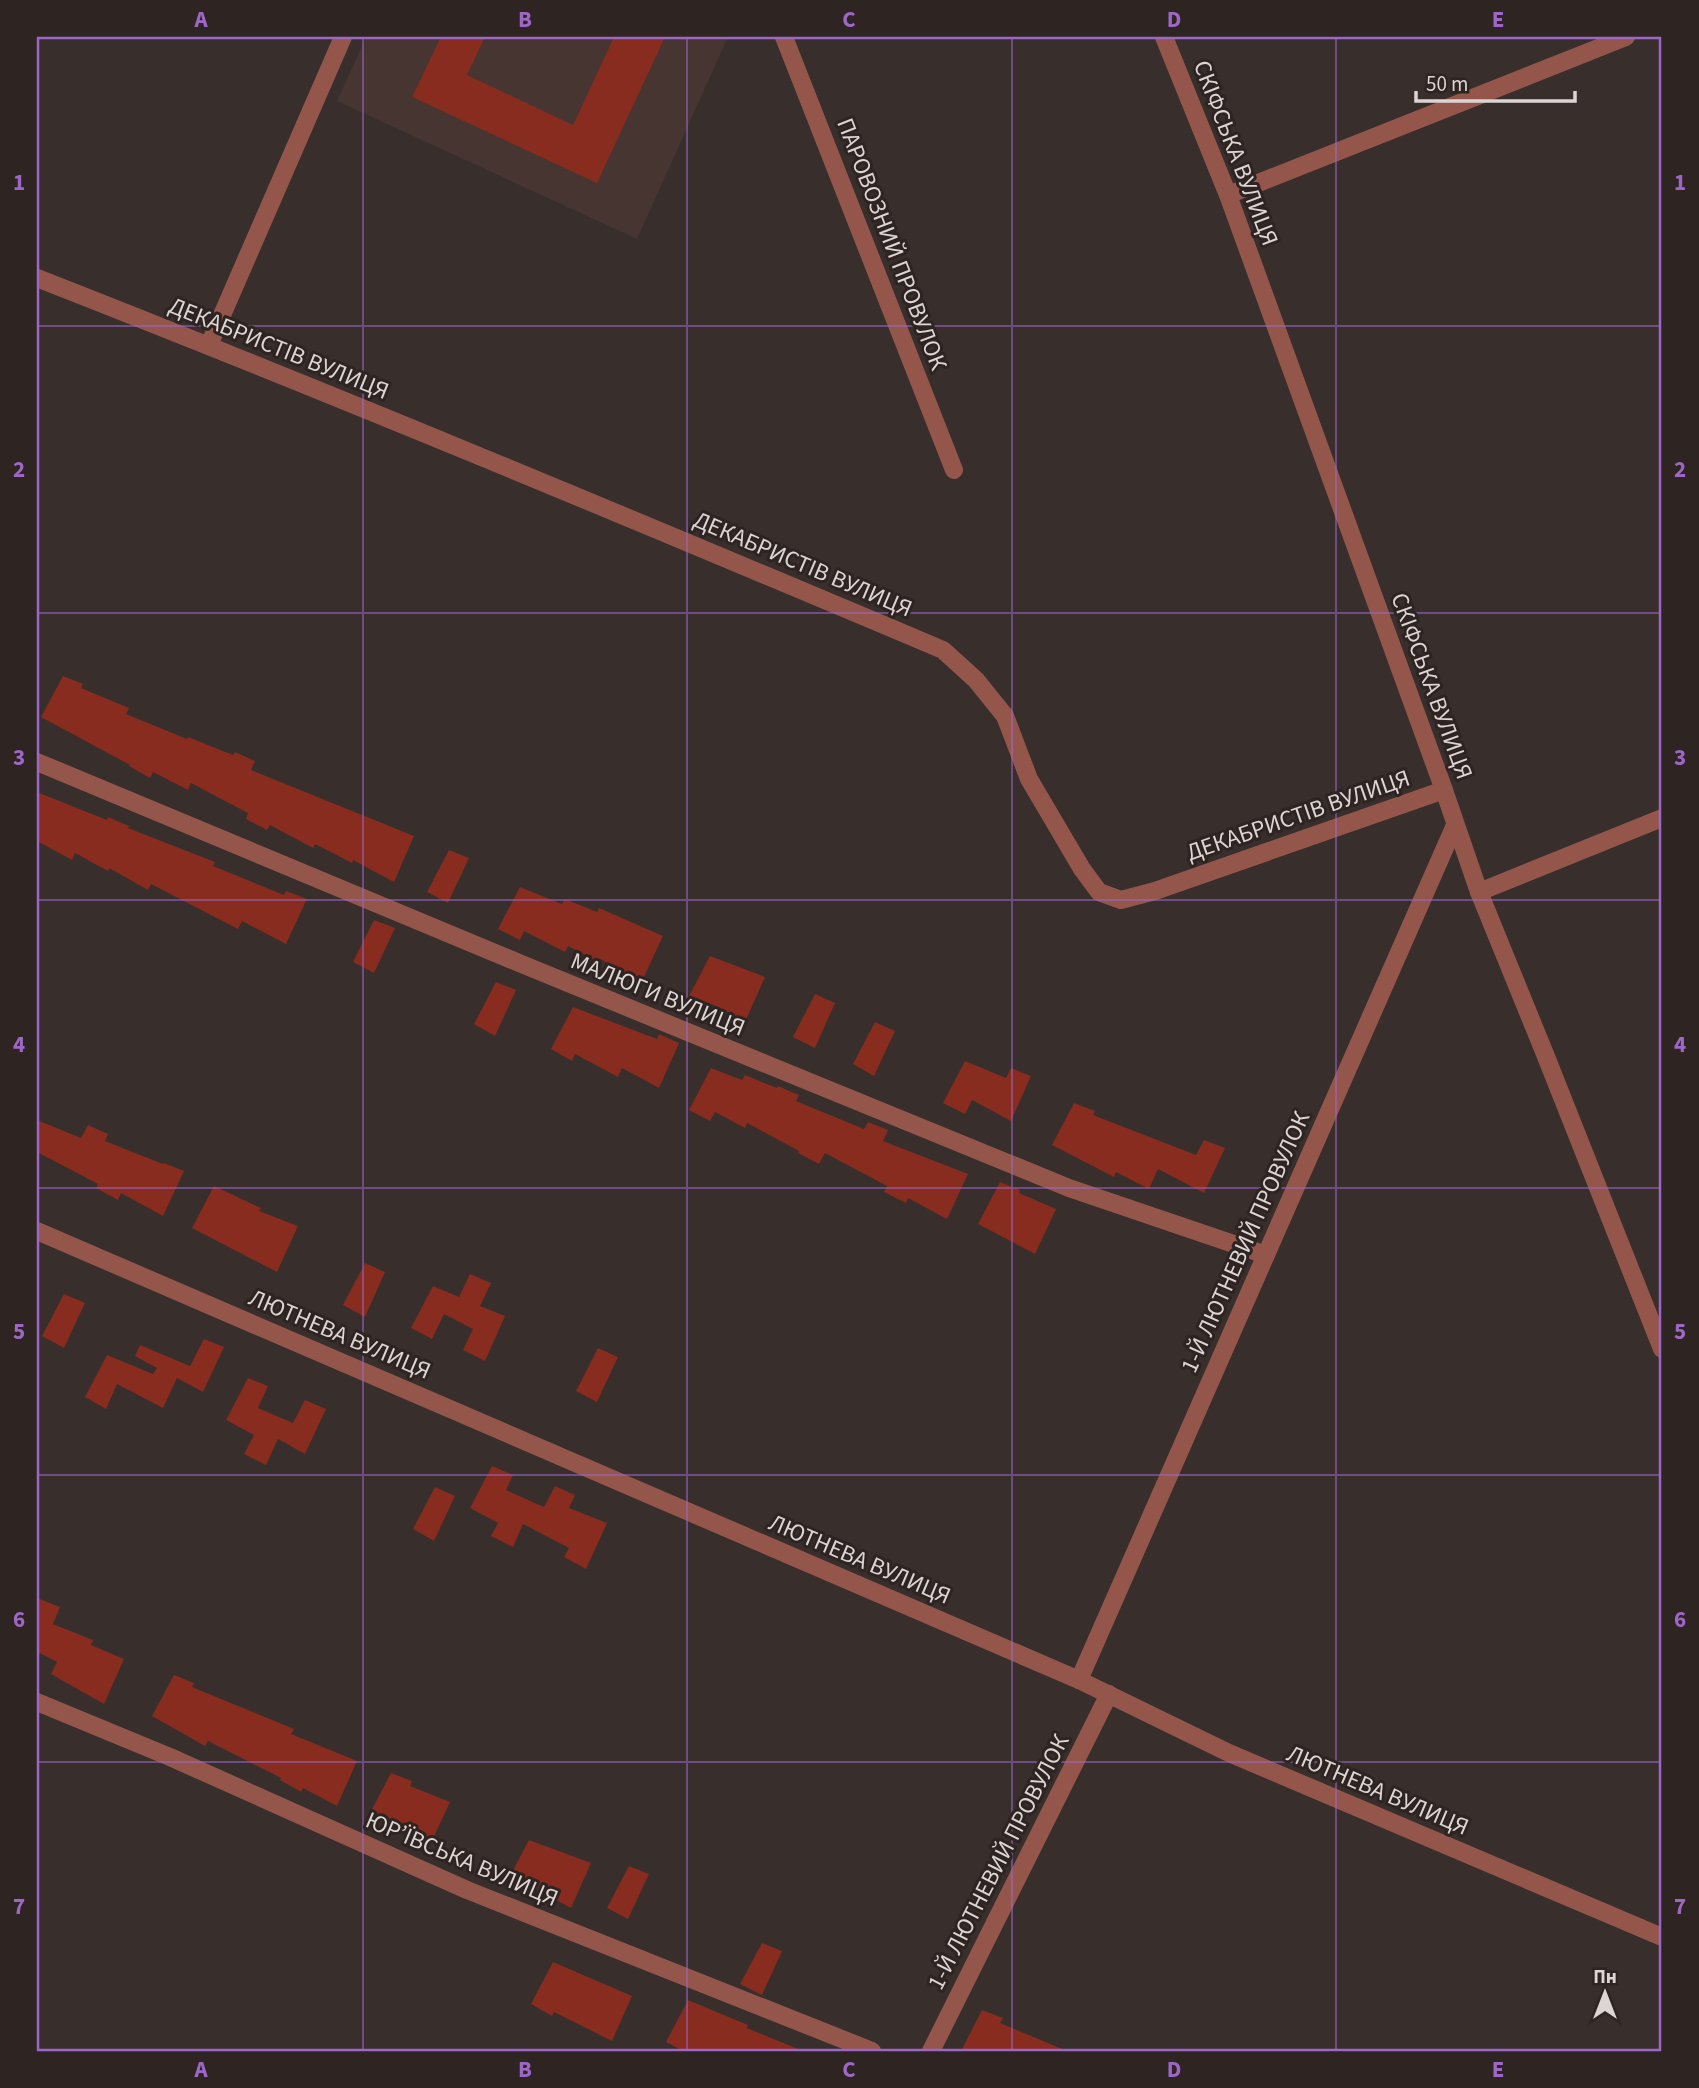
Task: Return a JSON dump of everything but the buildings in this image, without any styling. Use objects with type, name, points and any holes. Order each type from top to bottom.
[{"type":"street","points":[[209,345],[343,37]]},
{"type":"street","name":"ПАРОВОЗНИЙ ПРОВУЛОК","points":[[784,37],[954,470]]},
{"type":"street","name":"СКІФСЬКА ВУЛИЦЯ","points":[[1164,37],[1228,194],[1479,892],[1662,1349]]},
{"type":"street","points":[[1228,194],[1626,37]]},
{"type":"street","name":"ДЕКАБРИСТІВ ВУЛИЦЯ","points":[[37,278],[209,345],[943,650],[976,680],[1005,716],[1029,779],[1082,869],[1099,892],[1121,900],[1155,891],[1444,790]]},
{"type":"street","name":"МАЛЮГИ ВУЛИЦЯ","points":[[37,762],[1069,1188],[1266,1255]]},
{"type":"street","points":[[1479,892],[1662,818]]},
{"type":"street","name":"1-Й ЛЮТНЕВИЙ ПРОВУЛОК","points":[[1079,1680],[1455,825]]},
{"type":"street","name":"ЛЮТНЕВА ВУЛИЦЯ","points":[[37,1231],[1079,1680],[1229,1753],[1662,1937]]},
{"type":"street","name":"1-Й ЛЮТНЕВИЙ ПРОВУЛОК","points":[[931,2051],[1110,1695]]},
{"type":"street","name":"ЮР’ЇВСЬКА ВУЛИЦЯ","points":[[37,1702],[170,1757],[467,1890],[872,2051]]},
{"type":"shaded area","points":[[366,37],[728,37],[637,239],[337,101]]}]
